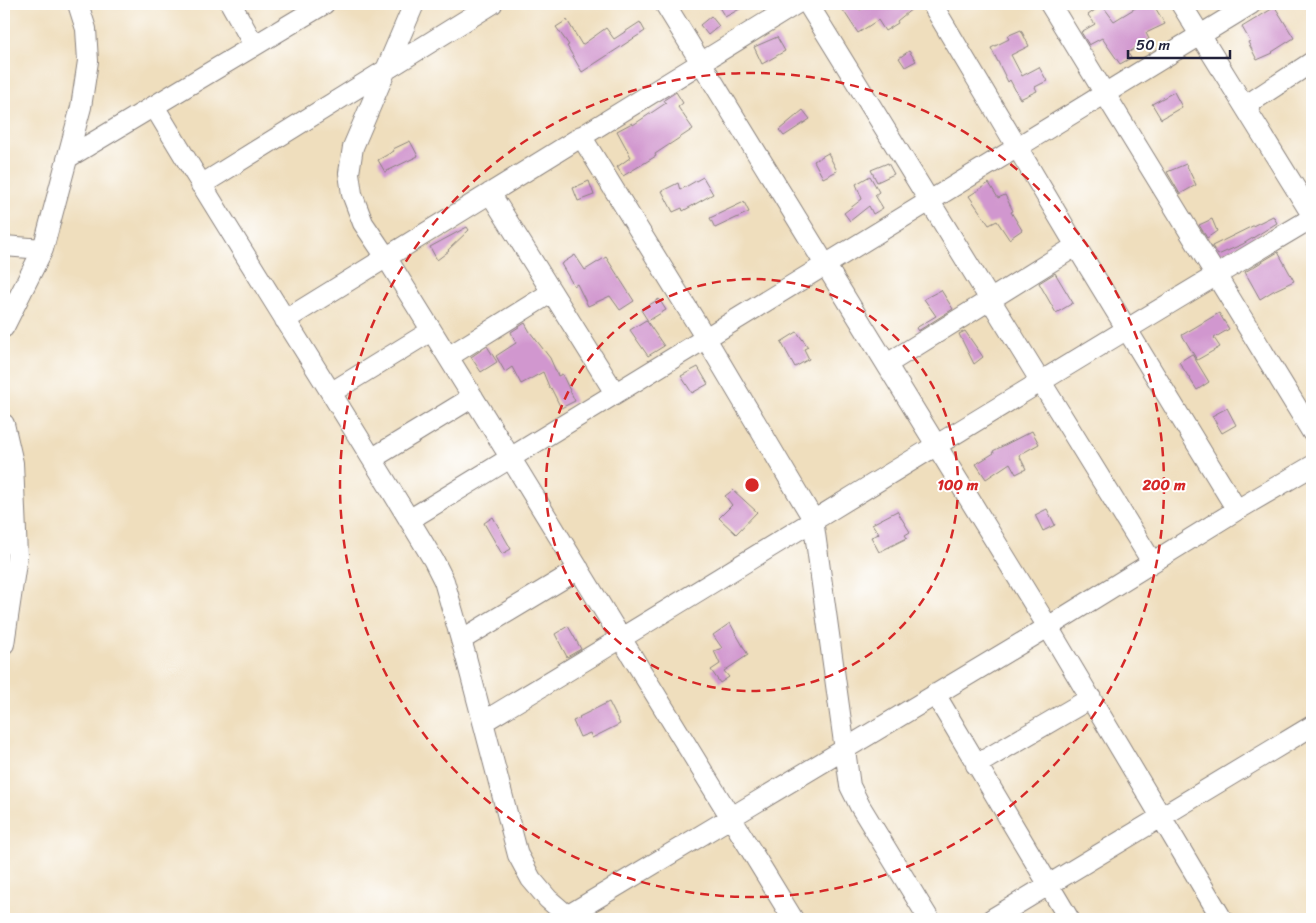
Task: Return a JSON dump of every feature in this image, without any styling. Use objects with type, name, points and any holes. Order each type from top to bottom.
[{"type":"street","points":[[4,327],[43,249],[81,107],[88,61],[86,29],[78,4]]},
{"type":"street","points":[[232,4],[254,46]]},
{"type":"street","points":[[69,157],[324,4]]},
{"type":"street","points":[[414,4],[353,147],[350,173],[352,194],[363,223],[473,397],[793,919]]},
{"type":"street","points":[[201,184],[492,4]]},
{"type":"street","points":[[665,4],[1048,626],[1222,919]]},
{"type":"street","points":[[286,320],[796,4]]},
{"type":"street","points":[[808,4],[1152,562]]},
{"type":"street","points":[[932,4],[1076,246],[1237,510]]},
{"type":"street","points":[[1050,4],[1312,432]]},
{"type":"street","points":[[483,722],[1312,216],[1181,4]]},
{"type":"street","points":[[409,520],[1251,4]]},
{"type":"street","points":[[1244,106],[1312,62]]},
{"type":"street","points":[[154,106],[373,458],[434,561],[444,581],[461,640],[518,855],[531,879],[548,899],[569,917],[730,817],[1312,466]]},
{"type":"street","points":[[581,136],[706,337],[813,520],[850,786],[860,806],[929,919]]},
{"type":"street","points":[[490,193],[615,393]]},
{"type":"street","points":[[4,246],[43,249]]},
{"type":"street","points":[[887,364],[1076,246]]},
{"type":"street","points":[[448,357],[552,292]]},
{"type":"street","points":[[332,392],[431,331]]},
{"type":"street","points":[[373,458],[473,397]]},
{"type":"street","points":[[4,424],[13,463],[17,556],[4,644]]},
{"type":"street","points":[[461,640],[579,569]]},
{"type":"street","points":[[935,694],[1069,919]]},
{"type":"street","points":[[976,765],[1091,698]]},
{"type":"street","points":[[992,919],[1312,726]]},
{"type":"building","points":[[717,4],[749,4],[725,17]]},
{"type":"building","points":[[839,4],[856,4],[860,10],[869,4],[918,4],[897,21],[898,23],[885,31],[878,20],[858,33]]},
{"type":"building","points":[[1142,4],[1153,4],[1165,24],[1146,33],[1149,39],[1128,53],[1131,58],[1120,64],[1102,38],[1089,45],[1081,32],[1095,24],[1088,15],[1102,5],[1114,21]]},
{"type":"building","points":[[1275,7],[1294,38],[1273,53],[1257,60],[1242,27]]},
{"type":"building","points":[[711,16],[719,26],[708,35],[700,25]]},
{"type":"building","points":[[567,20],[582,45],[606,28],[614,39],[640,22],[645,31],[582,72],[567,46],[569,45],[556,27]]},
{"type":"building","points":[[1021,30],[1029,46],[1011,55],[1022,76],[1039,67],[1047,81],[1035,87],[1037,91],[1020,99],[1010,80],[1008,82],[991,48],[1009,39],[1007,36]]},
{"type":"building","points":[[777,37],[785,51],[762,64],[754,47]]},
{"type":"building","points":[[909,51],[916,61],[905,67],[899,58]]},
{"type":"building","points":[[676,92],[683,103],[678,107],[693,129],[655,154],[656,156],[623,176],[617,167],[631,157],[617,131],[632,123],[633,125],[666,103],[664,100]]},
{"type":"building","points":[[1174,92],[1182,107],[1161,119],[1152,104]]},
{"type":"building","points":[[803,110],[810,119],[784,136],[779,130]]},
{"type":"building","points":[[410,141],[418,156],[385,172],[378,160],[394,151],[393,149]]},
{"type":"building","points":[[828,153],[837,171],[823,178],[814,161]]},
{"type":"building","points":[[888,163],[894,174],[877,182],[871,170]]},
{"type":"building","points":[[1186,164],[1196,185],[1180,194],[1167,172]]},
{"type":"building","points":[[870,176],[879,192],[875,195],[883,208],[873,214],[869,206],[850,221],[844,213],[862,199],[856,184]]},
{"type":"building","points":[[703,177],[713,194],[683,211],[682,208],[673,212],[662,191],[678,183],[680,190]]},
{"type":"building","points":[[589,181],[594,195],[578,201],[573,188]]},
{"type":"building","points":[[989,183],[998,198],[1005,195],[1013,211],[1011,212],[1022,230],[1009,239],[997,221],[989,225],[969,196]]},
{"type":"building","points":[[744,202],[749,212],[715,228],[710,218]]},
{"type":"building","points":[[1273,216],[1277,223],[1243,244],[1218,255],[1212,246]]},
{"type":"building","points":[[1212,219],[1217,231],[1207,238],[1199,225]]},
{"type":"building","points":[[467,227],[469,230],[449,251],[437,260],[430,247]]},
{"type":"building","points":[[1278,252],[1294,281],[1260,299],[1245,272]]},
{"type":"building","points":[[575,255],[585,270],[606,257],[634,301],[620,310],[610,296],[588,306],[577,284],[574,286],[561,264]]},
{"type":"building","points":[[1055,273],[1073,303],[1056,313],[1039,283]]},
{"type":"building","points":[[941,290],[953,309],[918,331],[916,328],[936,316],[924,299]]},
{"type":"building","points":[[659,299],[666,310],[648,321],[641,310]]},
{"type":"building","points":[[1219,313],[1229,329],[1214,338],[1220,347],[1197,360],[1182,335]]},
{"type":"building","points":[[646,320],[664,346],[648,356],[630,330]]},
{"type":"building","points":[[525,323],[550,358],[558,376],[562,374],[575,401],[561,408],[543,372],[521,384],[512,367],[505,372],[496,356],[516,343],[511,332]]},
{"type":"building","points":[[965,331],[983,357],[974,364],[959,334]]},
{"type":"building","points":[[797,332],[808,347],[804,349],[809,359],[795,367],[781,342]]},
{"type":"building","points":[[487,346],[497,362],[481,372],[471,357]]},
{"type":"building","points":[[1192,354],[1209,382],[1197,390],[1179,362]]},
{"type":"building","points":[[698,367],[708,384],[692,393],[681,376]]},
{"type":"building","points":[[1227,408],[1236,425],[1222,433],[1212,416]]},
{"type":"building","points":[[1032,431],[1039,444],[1019,455],[1026,469],[1016,474],[1010,463],[986,479],[976,464],[994,453],[993,451]]},
{"type":"building","points":[[733,490],[757,512],[736,534],[719,518],[732,505],[725,496]]},
{"type":"building","points":[[1047,509],[1055,525],[1043,531],[1035,515]]},
{"type":"building","points":[[897,511],[910,532],[905,535],[907,538],[879,552],[871,537],[879,534],[872,524]]},
{"type":"building","points":[[493,517],[511,549],[502,554],[484,523]]},
{"type":"building","points":[[730,623],[748,655],[724,671],[729,677],[720,683],[711,670],[720,664],[714,651],[722,648],[713,635]]},
{"type":"building","points":[[568,626],[581,649],[567,657],[555,634]]},
{"type":"building","points":[[609,702],[620,724],[592,738],[590,733],[580,737],[573,721]]}]
